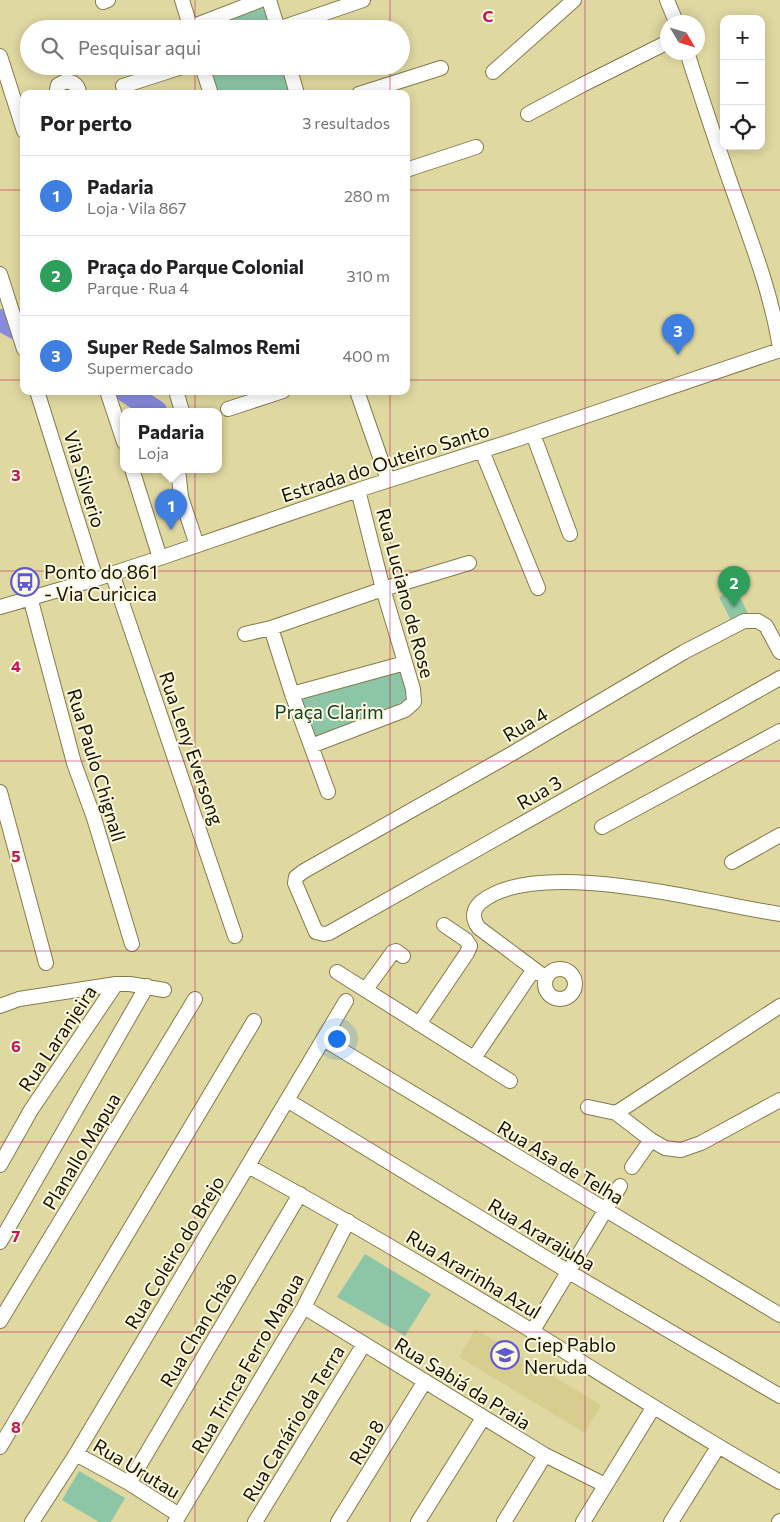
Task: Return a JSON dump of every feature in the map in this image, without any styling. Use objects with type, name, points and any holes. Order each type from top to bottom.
[{"type":"street","points":[[182,0],[188,20]]},
{"type":"street","points":[[211,20],[261,0]]},
{"type":"street","points":[[269,0],[275,20]]},
{"type":"street","points":[[304,20],[363,0]]},
{"type":"street","points":[[493,72],[574,0]]},
{"type":"street","points":[[667,0],[673,15]]},
{"type":"street","points":[[528,114],[660,46]]},
{"type":"street","points":[[0,56],[20,118]]},
{"type":"street","points":[[689,60],[711,129],[767,287],[780,349]]},
{"type":"street","points":[[372,90],[441,68]]},
{"type":"street","points":[[124,86],[158,75]]},
{"type":"street","points":[[205,75],[210,90]]},
{"type":"street","points":[[292,75],[296,90]]},
{"type":"street","points":[[57,90],[58,85],[66,81],[74,83],[78,90]]},
{"type":"street","points":[[410,169],[476,148]]},
{"type":"street","points":[[0,274],[20,336]]},
{"type":"street","name":"Estrada do Outeiro Santo","points":[[0,607],[160,558],[388,480],[533,434],[780,349]]},
{"type":"street","name":"Vila Silverio","points":[[38,395],[96,579]]},
{"type":"street","points":[[109,395],[120,429]]},
{"type":"street","points":[[177,395],[181,408]]},
{"type":"street","points":[[228,409],[271,395]]},
{"type":"street","points":[[358,395],[388,480]]},
{"type":"street","points":[[533,434],[570,534]]},
{"type":"street","points":[[482,451],[538,588]]},
{"type":"street","points":[[133,473],[160,558]]},
{"type":"street","points":[[179,473],[183,504],[197,545]]},
{"type":"street","name":"Rua Luciano de Rose","points":[[312,746],[405,710],[412,706],[414,697],[383,589],[358,490]]},
{"type":"street","points":[[246,634],[271,628],[383,589],[469,563]]},
{"type":"street","name":"Rua Leny Eversong","points":[[112,573],[235,936]]},
{"type":"street","name":"Rua Paulo Chignall","points":[[30,597],[74,763],[94,818],[132,944]]},
{"type":"street","name":"Rua 4","points":[[316,932],[295,883],[296,877],[304,871],[513,754],[684,652],[744,621],[758,621],[773,630]]},
{"type":"street","points":[[271,628],[292,694],[328,792]]},
{"type":"street","points":[[773,630],[780,652]]},
{"type":"street","points":[[292,694],[405,663]]},
{"type":"street","name":"Rua 3","points":[[316,932],[324,934],[329,932],[780,678]]},
{"type":"street","points":[[602,827],[780,731]]},
{"type":"street","points":[[0,792],[46,963]]},
{"type":"street","points":[[732,862],[780,835]]},
{"type":"street","points":[[546,978],[479,928],[474,922],[473,914],[476,907],[482,901],[503,889],[521,884],[543,882],[592,884],[666,892],[780,914]]},
{"type":"street","points":[[419,1024],[470,946],[466,940],[444,925]]},
{"type":"street","points":[[366,989],[393,952],[403,956]]},
{"type":"street","points":[[474,1058],[534,969]]},
{"type":"street","points":[[337,972],[510,1081]]},
{"type":"street","points":[[0,1006],[19,999],[116,984],[147,986],[164,990]]},
{"type":"street","name":"Rua Laranjeira","points":[[0,1165],[31,1110],[116,984]]},
{"type":"street","points":[[0,1242],[147,986]]},
{"type":"street","name":"Planallo Mapua","points":[[0,1321],[195,1000]]},
{"type":"street","name":"Rua Coleiro do Brejo","points":[[32,1522],[76,1454],[346,1001]]},
{"type":"street","points":[[616,1113],[780,1006]]},
{"type":"street","points":[[0,1447],[254,1021]]},
{"type":"street","name":"Rua Asa de Telha","points":[[324,1039],[780,1316]]},
{"type":"street","name":"Rua Ararajuba","points":[[287,1100],[569,1272],[780,1396]]},
{"type":"street","points":[[588,1107],[616,1113],[651,1140],[666,1148],[681,1150],[701,1143],[780,1100]]},
{"type":"street","points":[[632,1167],[651,1140]]},
{"type":"street","name":"Rua Ararinha Azul","points":[[248,1166],[348,1221],[532,1332],[653,1408],[780,1482]]},
{"type":"street","points":[[532,1332],[620,1186]]},
{"type":"street","name":"Rua Chan Chão","points":[[129,1483],[300,1194]]},
{"type":"street","name":"Rua Trinca Ferro Mapua","points":[[177,1518],[304,1307],[348,1221]]},
{"type":"street","name":"Rua Sabiá da Praia","points":[[304,1307],[482,1418],[545,1455],[605,1485]]},
{"type":"street","name":"Rua Canário da Terra","points":[[255,1522],[364,1344]]},
{"type":"street","name":"Rua 8","points":[[338,1522],[425,1381]]},
{"type":"street","points":[[583,1522],[653,1408]]},
{"type":"street","points":[[418,1522],[482,1418]]},
{"type":"street","points":[[671,1522],[718,1447]]},
{"type":"street","name":"Rua Urutau","points":[[76,1454],[129,1483],[177,1518]]},
{"type":"street","points":[[504,1522],[545,1455]]},
{"type":"shaded area","points":[[475,1329],[601,1405],[585,1433],[459,1357]]},
{"type":"green space","points":[[263,6],[267,20],[226,20]]},
{"type":"green space","points":[[211,75],[284,75],[289,90],[215,90]]},
{"type":"green space","points":[[736,588],[749,616],[733,624],[719,597]]},
{"type":"green space","name":"Praça Clarim","points":[[405,663],[414,702],[311,746],[292,694]]},
{"type":"green space","points":[[365,1254],[431,1294],[405,1336],[337,1297]]},
{"type":"green space","points":[[79,1471],[125,1498],[111,1522],[99,1522],[62,1500]]},
{"type":"waterway","points":[[0,320],[20,331]]},
{"type":"waterway","points":[[131,395],[151,408]]},
{"type":"place","name":"Super Rede Salmos Remi","points":[[678,355]]},
{"type":"place","name":"Padaria","points":[[171,530]]},
{"type":"place","name":"Ponto do 861 - Via Curicica","points":[[25,582]]},
{"type":"place","name":"Praça do Parque Colonial","points":[[734,607]]},
{"type":"place","name":"Ciep Pablo Neruda","points":[[505,1355]]}]
